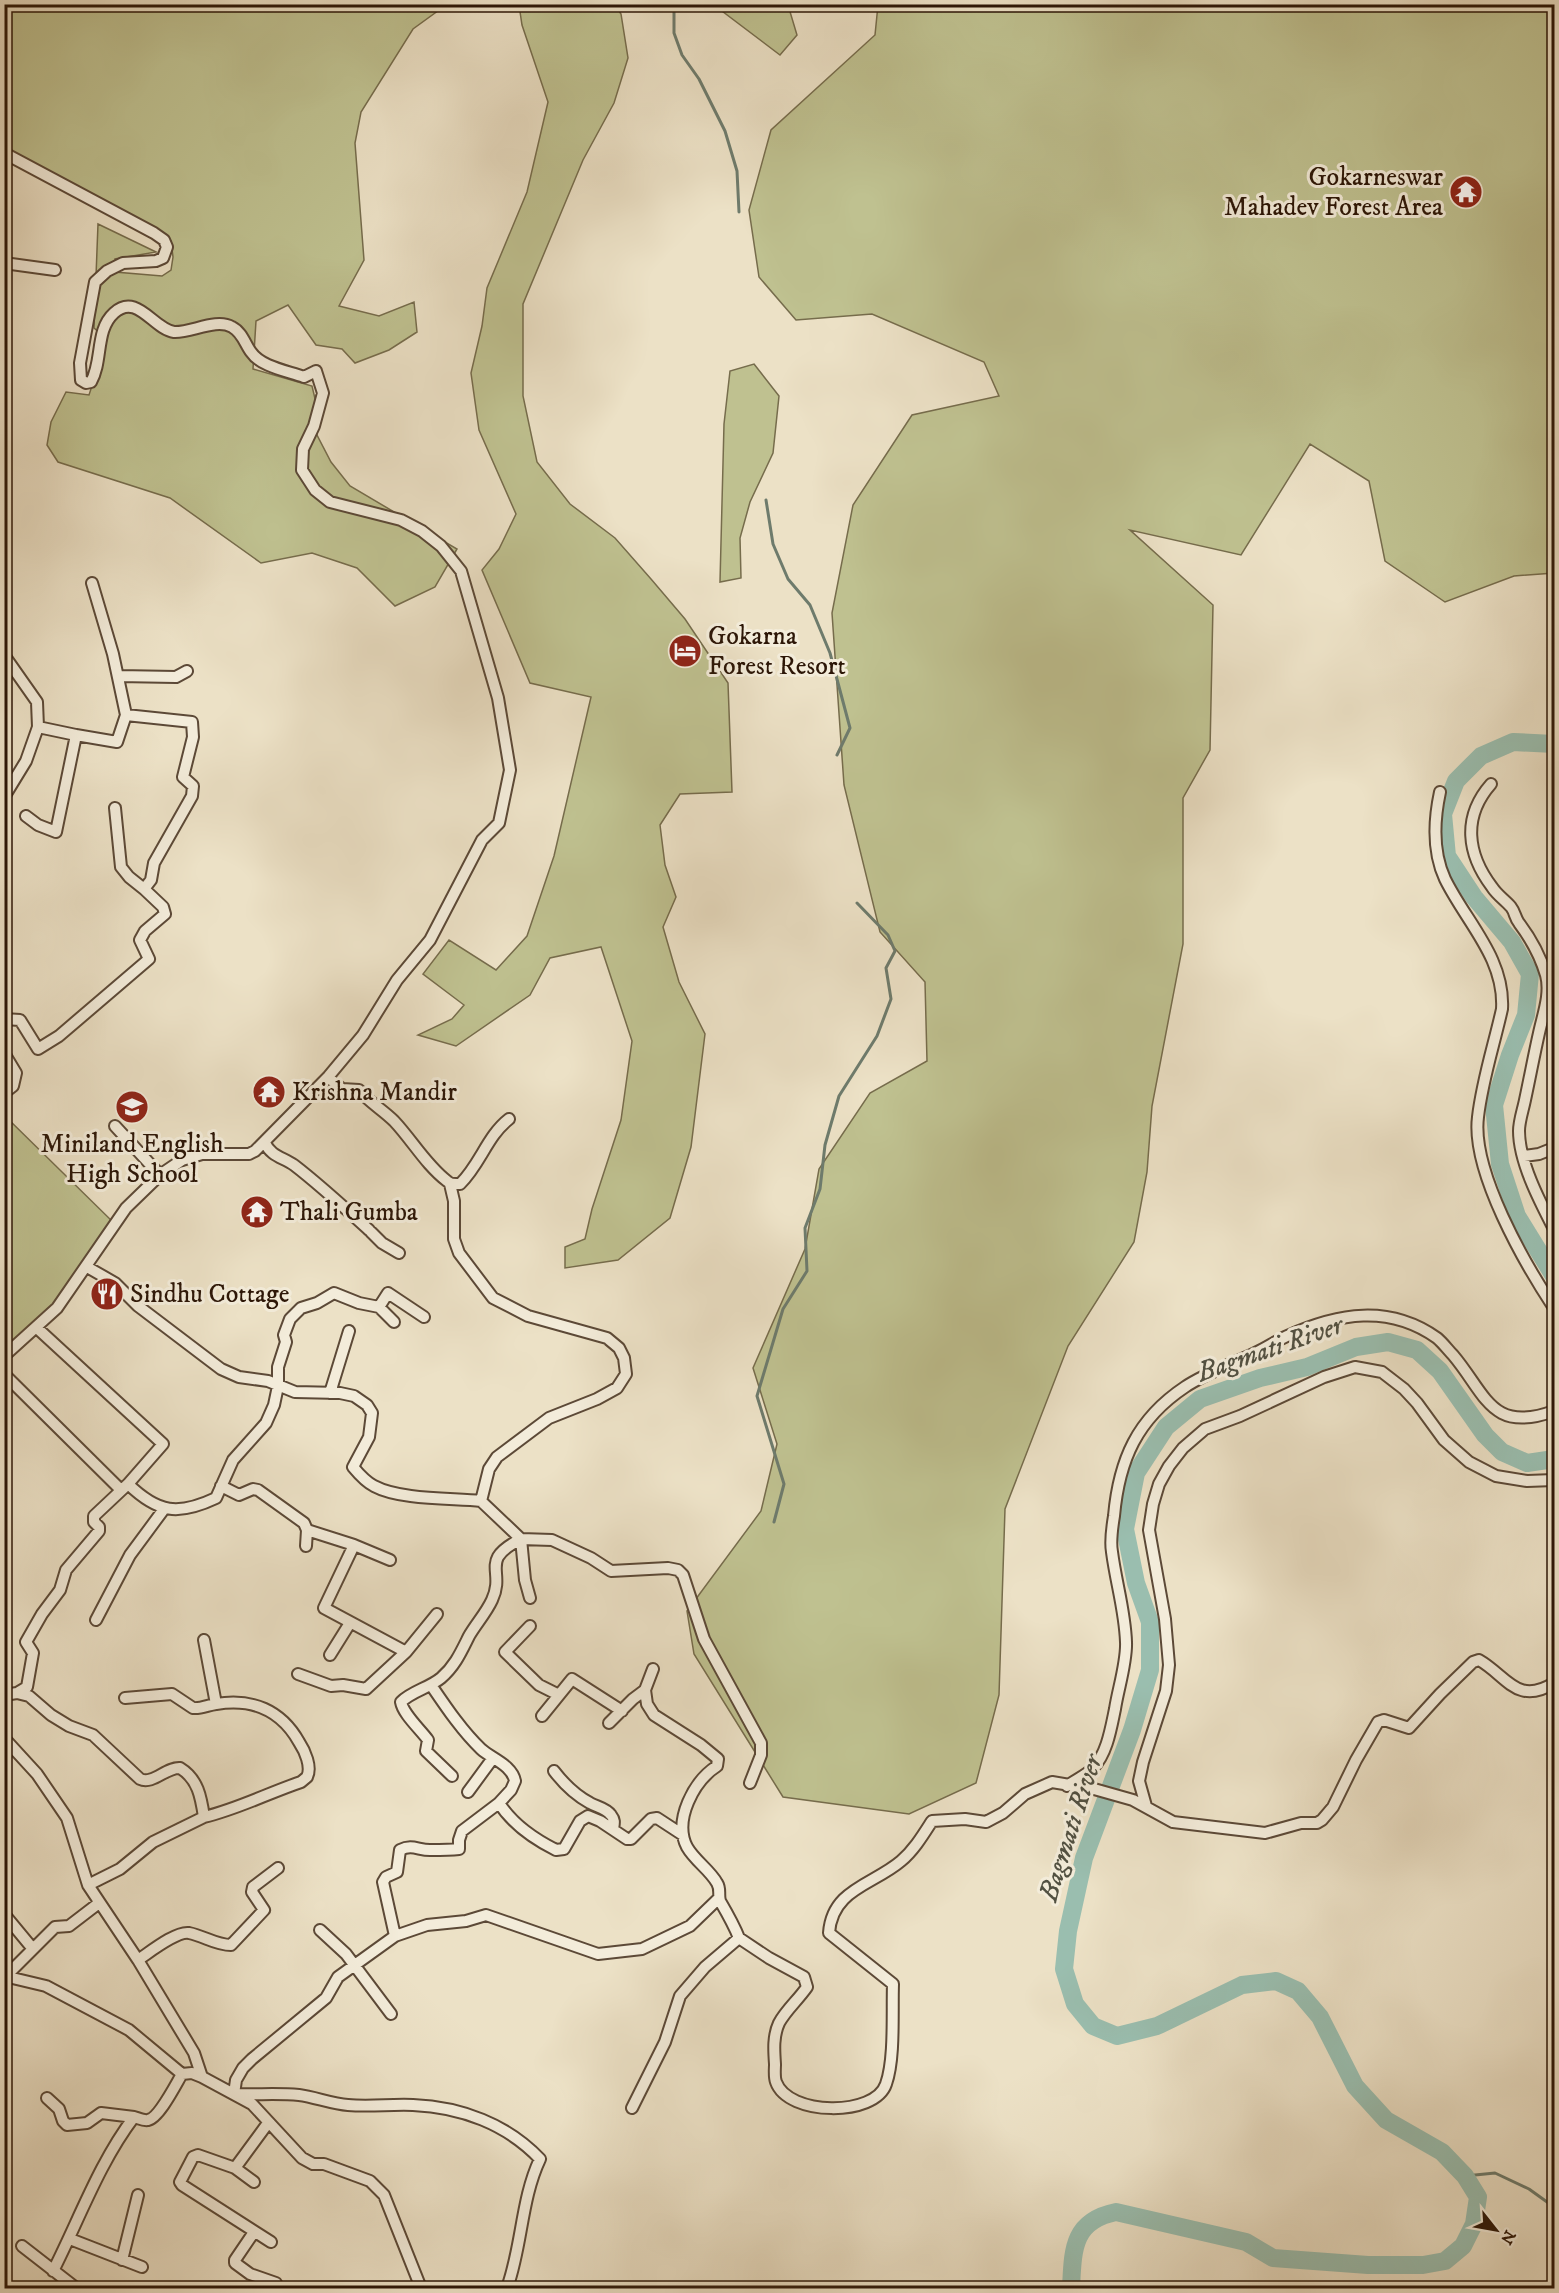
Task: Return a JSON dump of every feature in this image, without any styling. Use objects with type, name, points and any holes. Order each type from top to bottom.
[{"type":"street","points":[[4,153],[154,233],[164,240],[167,248],[163,258],[156,261],[123,262],[107,271],[95,282],[80,363],[81,380],[86,383],[91,382],[96,374],[105,326],[114,313],[123,308],[141,310],[164,328],[173,332],[219,324],[232,326],[245,339],[252,353],[263,362],[304,377],[316,371],[323,393],[314,426],[303,449],[302,470],[315,490],[330,502],[401,520],[422,531],[441,546],[461,571],[498,698],[510,770],[499,823],[482,840],[430,940],[397,980],[363,1035],[328,1077],[265,1143],[249,1154],[202,1154],[182,1160],[160,1174],[126,1208],[57,1308],[4,1356]]},
{"type":"street","points":[[4,263],[55,270]]},
{"type":"street","points":[[38,727],[117,742],[126,715],[118,675],[92,583]]},
{"type":"street","points":[[4,656],[37,702],[38,727],[26,761],[4,797]]},
{"type":"street","points":[[118,675],[170,678],[187,671]]},
{"type":"street","points":[[126,715],[192,722],[193,737],[183,777],[193,786],[192,796],[159,855],[150,880],[144,889]]},
{"type":"street","points":[[26,816],[38,825],[56,832],[76,735]]},
{"type":"street","points":[[1491,784],[1480,797],[1473,813],[1470,830],[1475,858],[1490,886],[1511,908],[1517,921],[1526,931],[1537,950],[1546,977],[1548,993],[1519,1131],[1524,1156],[1544,1210],[1554,1229]]},
{"type":"street","points":[[1440,792],[1435,828],[1438,855],[1445,878],[1478,935],[1489,949],[1502,997],[1502,1009],[1478,1118],[1478,1138],[1483,1162],[1493,1196],[1506,1225],[1554,1308]]},
{"type":"street","points":[[4,1019],[20,1020],[38,1049],[59,1036],[149,959],[140,940],[145,931],[165,914],[163,907],[121,867],[115,808]]},
{"type":"street","points":[[4,1053],[16,1073],[14,1086],[4,1093]]},
{"type":"street","points":[[328,1077],[342,1089],[359,1090],[384,1112],[424,1155],[435,1171],[450,1184],[454,1201],[454,1239],[459,1253],[493,1298],[528,1316],[563,1328],[607,1338],[619,1348],[624,1358],[626,1374],[617,1388],[597,1399],[549,1418],[497,1457],[489,1469],[481,1501]]},
{"type":"street","points":[[450,1184],[460,1184],[471,1173],[501,1125],[509,1119]]},
{"type":"street","points":[[116,1126],[160,1174]]},
{"type":"street","points":[[265,1143],[268,1151],[294,1166],[331,1194],[382,1244],[399,1253]]},
{"type":"street","points":[[1524,1156],[1539,1154],[1554,1148]]},
{"type":"street","points":[[87,1267],[115,1283],[138,1306],[221,1369],[239,1377],[268,1381],[295,1392],[354,1396],[367,1405],[372,1413],[369,1437],[353,1467],[372,1485],[395,1492],[481,1501],[521,1539],[525,1580],[530,1598]]},
{"type":"street","points":[[4,1374],[125,1487],[148,1502],[164,1509],[177,1510],[200,1506],[216,1498],[233,1460],[266,1423],[274,1405],[278,1386],[278,1367],[286,1342],[284,1335],[290,1319],[301,1308],[317,1303],[334,1293],[359,1303],[379,1307],[394,1322]]},
{"type":"street","points":[[379,1307],[388,1293],[424,1317]]},
{"type":"street","points":[[1067,1786],[1093,1769],[1104,1750],[1113,1719],[1127,1645],[1122,1599],[1112,1551],[1115,1497],[1128,1450],[1146,1423],[1168,1400],[1187,1386],[1285,1337],[1319,1324],[1358,1315],[1386,1316],[1415,1326],[1439,1339],[1459,1362],[1485,1401],[1499,1411],[1525,1419],[1554,1411]]},
{"type":"street","points":[[4,1695],[17,1693],[27,1687],[33,1653],[26,1642],[60,1590],[66,1570],[99,1531],[99,1527],[94,1522],[94,1516],[125,1487],[163,1444],[37,1328]]},
{"type":"street","points":[[330,1393],[349,1331]]},
{"type":"street","points":[[1146,1806],[1140,1781],[1143,1762],[1166,1691],[1169,1665],[1165,1619],[1149,1530],[1153,1504],[1159,1484],[1169,1466],[1183,1448],[1205,1429],[1240,1416],[1324,1377],[1355,1366],[1382,1372],[1404,1389],[1444,1440],[1469,1462],[1496,1476],[1527,1481],[1554,1480]]},
{"type":"street","points":[[221,1486],[239,1495],[253,1489],[258,1490],[304,1523],[307,1530],[306,1546]]},
{"type":"street","points":[[96,1620],[130,1556],[164,1509]]},
{"type":"street","points":[[307,1530],[354,1545],[390,1560]]},
{"type":"street","points":[[452,1776],[426,1751],[428,1740],[400,1705],[403,1699],[431,1685],[450,1668],[463,1652],[469,1636],[493,1599],[496,1559],[504,1549],[521,1539],[552,1540],[591,1558],[610,1571],[669,1568],[678,1570],[683,1575],[704,1639],[761,1743],[761,1755],[750,1783]]},
{"type":"street","points":[[354,1545],[324,1608],[406,1652]]},
{"type":"street","points":[[298,1674],[331,1686],[343,1685],[366,1689],[406,1652],[436,1614]]},
{"type":"street","points":[[330,1655],[350,1623]]},
{"type":"street","points":[[530,1626],[505,1652],[539,1685],[559,1695]]},
{"type":"street","points":[[204,1640],[216,1704]]},
{"type":"street","points":[[653,1670],[645,1690],[647,1704],[654,1715],[672,1729],[701,1745],[718,1759],[717,1766],[709,1772],[691,1795],[683,1821],[683,1835],[687,1847],[717,1881],[720,1889],[719,1898],[739,1938],[804,1977],[807,1987],[778,2026],[773,2047],[776,2083],[790,2099],[809,2107],[841,2108],[870,2101],[886,2086],[891,2054],[893,1984],[829,1934],[830,1922],[837,1906],[851,1893],[901,1862],[932,1821],[965,1819],[986,1822],[1003,1813],[1025,1794],[1053,1782],[1094,1789],[1133,1800],[1173,1822],[1265,1833],[1300,1823],[1317,1823],[1333,1807],[1378,1722],[1384,1720],[1409,1728],[1473,1662],[1479,1660],[1486,1664],[1506,1682],[1522,1691],[1536,1692],[1554,1683]]},
{"type":"street","points":[[542,1716],[572,1678],[622,1711]]},
{"type":"street","points":[[394,1936],[383,1882],[386,1877],[397,1872],[400,1850],[408,1846],[431,1850],[459,1849],[462,1831],[500,1803],[511,1790],[514,1777],[503,1764],[480,1748],[431,1685]]},
{"type":"street","points":[[609,1723],[633,1698],[645,1690]]},
{"type":"street","points":[[17,1693],[28,1696],[69,1726],[93,1735],[145,1781],[173,1767],[186,1771],[200,1792],[204,1817]]},
{"type":"street","points":[[88,1885],[120,1869],[153,1842],[204,1817],[237,1808],[259,1797],[301,1782],[309,1773],[303,1748],[284,1719],[271,1710],[237,1703],[193,1708],[172,1694],[125,1698]]},
{"type":"street","points":[[4,1738],[37,1774],[68,1818],[88,1885],[138,1960],[194,2053],[202,2077]]},
{"type":"street","points":[[468,1792],[493,1758]]},
{"type":"street","points":[[554,1771],[576,1794],[606,1810],[612,1816],[614,1822],[612,1829]]},
{"type":"street","points":[[500,1803],[512,1821],[539,1842],[556,1850],[564,1849],[580,1821],[588,1816],[627,1839],[631,1839],[651,1819],[657,1818],[683,1835]]},
{"type":"street","points":[[138,1960],[174,1937],[185,1933],[223,1945],[231,1945],[264,1910],[252,1892],[253,1887],[278,1868]]},
{"type":"street","points":[[234,2094],[236,2080],[243,2068],[265,2046],[326,1998],[338,1977],[394,1936],[427,1924],[466,1921],[486,1915],[598,1954],[642,1949],[690,1926],[719,1898]]},
{"type":"street","points":[[5,1976],[56,1927],[69,1926],[99,1903]]},
{"type":"street","points":[[4,1914],[33,1949]]},
{"type":"street","points":[[320,1930],[354,1965],[391,2014]]},
{"type":"street","points":[[632,2108],[665,2042],[680,1996],[705,1967],[739,1938]]},
{"type":"street","points":[[5,1976],[46,1986],[129,2030],[182,2074],[192,2073],[202,2077],[252,2104],[302,2158],[313,2164],[324,2164],[350,2172],[378,2187],[384,2195],[421,2289]]},
{"type":"street","points":[[47,2098],[59,2109],[63,2121],[68,2125],[87,2123],[101,2113],[146,2120],[153,2117],[182,2074]]},
{"type":"street","points":[[234,2094],[268,2092],[346,2105],[414,2105],[459,2111],[484,2119],[526,2145],[540,2159],[533,2175],[519,2245],[507,2289]]},
{"type":"street","points":[[53,2271],[70,2239],[92,2187],[134,2117]]},
{"type":"street","points":[[236,2168],[268,2123]]},
{"type":"street","points":[[254,2182],[236,2168],[195,2156],[180,2182],[271,2242]]},
{"type":"street","points":[[122,2260],[138,2195]]},
{"type":"street","points":[[254,2232],[235,2259],[235,2263],[250,2274],[276,2283],[278,2289]]},
{"type":"street","points":[[70,2239],[142,2267]]},
{"type":"street","points":[[22,2246],[76,2289]]},
{"type":"green space","points":[[4,5],[446,5],[413,29],[361,112],[355,143],[364,260],[339,306],[379,316],[414,302],[417,332],[389,350],[355,363],[342,349],[316,345],[288,305],[256,321],[253,369],[312,386],[317,407],[317,435],[331,462],[350,486],[457,549],[435,587],[395,606],[357,568],[312,553],[261,563],[170,498],[58,462],[47,445],[51,422],[66,392],[89,395],[107,340],[94,328],[98,224],[156,252],[115,259],[115,272],[162,276],[171,270],[173,257],[171,241],[100,202],[5,156]]},
{"type":"green space","points":[[519,5],[615,5],[621,14],[628,58],[614,103],[583,160],[523,304],[523,396],[537,462],[570,504],[615,538],[651,579],[685,619],[728,683],[732,792],[680,794],[660,825],[665,865],[676,897],[663,927],[679,982],[705,1034],[691,1147],[670,1218],[618,1260],[565,1268],[565,1247],[585,1239],[592,1209],[621,1120],[632,1041],[601,947],[550,958],[530,995],[456,1046],[418,1035],[452,1019],[464,1005],[423,974],[449,940],[496,970],[527,936],[554,856],[591,697],[530,683],[482,570],[499,549],[516,514],[479,430],[471,373],[482,326],[487,288],[527,192],[548,102],[522,25]]},
{"type":"green space","points":[[714,5],[788,5],[797,35],[780,55]]},
{"type":"green space","points":[[878,5],[1554,5],[1554,573],[1514,576],[1445,602],[1385,561],[1369,481],[1310,444],[1241,555],[1130,530],[1213,605],[1210,750],[1183,798],[1183,944],[1152,1106],[1147,1172],[1134,1242],[1068,1346],[1005,1509],[999,1695],[976,1783],[909,1814],[783,1797],[694,1654],[687,1611],[761,1511],[777,1444],[753,1368],[805,1249],[819,1169],[870,1093],[927,1061],[925,982],[880,932],[844,785],[832,613],[853,505],[912,415],[999,396],[984,362],[872,314],[796,320],[759,277],[749,210],[771,130],[875,35]]},
{"type":"green space","points":[[754,364],[779,396],[773,453],[750,502],[740,538],[741,578],[720,582],[724,424],[730,371]]},
{"type":"green space","points":[[4,1115],[116,1225],[39,1322],[6,1350],[4,1348]]},
{"type":"waterway","points":[[674,4],[674,33],[682,55],[699,79],[725,131],[737,171],[739,212]]},
{"type":"waterway","points":[[766,500],[773,544],[788,579],[810,605],[830,653],[850,728],[837,755]]},
{"type":"waterway","name":"Bagmati River","points":[[1554,744],[1513,742],[1481,756],[1456,781],[1443,814],[1447,856],[1474,897],[1512,942],[1530,974],[1526,1015],[1494,1105],[1500,1164],[1517,1216],[1554,1276]]},
{"type":"waterway","points":[[774,1522],[784,1484],[757,1396],[783,1309],[807,1271],[805,1228],[820,1189],[825,1145],[839,1096],[877,1036],[891,999],[886,968],[895,951],[888,935],[857,903]]},
{"type":"waterway","name":"Bagmati River","points":[[1071,2288],[1075,2250],[1083,2230],[1091,2222],[1116,2212],[1246,2242],[1273,2258],[1368,2265],[1423,2265],[1445,2261],[1463,2246],[1474,2224],[1478,2197],[1465,2176],[1442,2152],[1386,2120],[1355,2086],[1320,2017],[1298,1991],[1276,1981],[1242,1985],[1157,2026],[1117,2036],[1093,2026],[1075,2004],[1064,1969],[1068,1931],[1084,1858],[1132,1730],[1150,1670],[1150,1622],[1136,1583],[1125,1529],[1136,1473],[1166,1427],[1200,1399],[1260,1378],[1307,1367],[1356,1347],[1388,1342],[1417,1350],[1440,1371],[1485,1435],[1502,1452],[1527,1463],[1554,1459]]},
{"type":"waterway","points":[[1465,2176],[1495,2173],[1529,2189],[1554,2207]]},
{"type":"place","name":"Gokarneswar Mahadev Forest Area","points":[[1466,192]]},
{"type":"place","name":"Gokarna Forest Resort","points":[[685,651]]},
{"type":"place","name":"Krishna Mandir","points":[[269,1092]]},
{"type":"place","name":"Miniland English High School","points":[[132,1107]]},
{"type":"place","name":"Thali Gumba","points":[[257,1212]]},
{"type":"place","name":"Sindhu Cottage","points":[[107,1294]]}]
